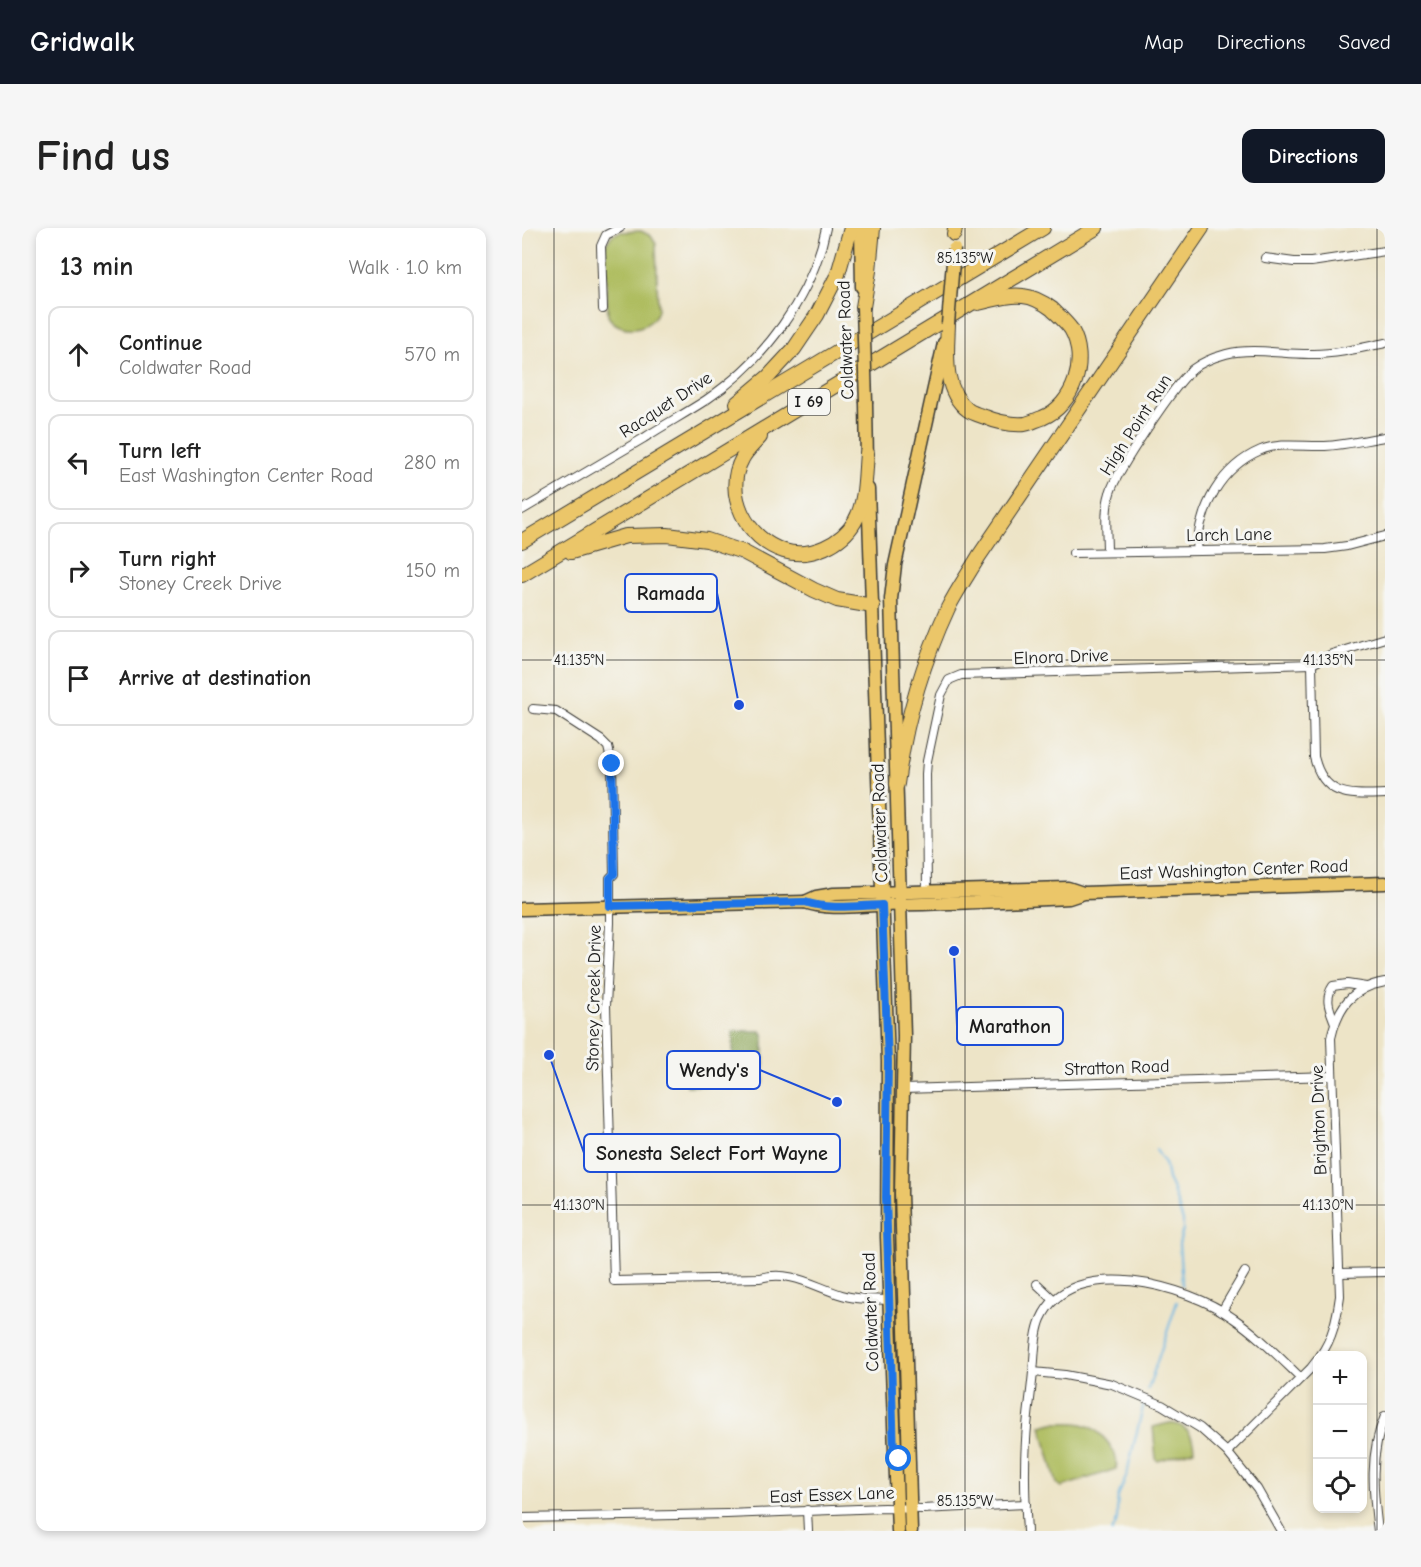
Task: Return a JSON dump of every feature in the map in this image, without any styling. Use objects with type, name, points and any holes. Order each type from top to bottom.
[{"type":"highway","points":[[703,431],[769,376],[795,349],[817,315],[838,274],[851,228]]},
{"type":"highway","points":[[863,307],[873,228]]},
{"type":"highway","name":"I 69","points":[[522,541],[1043,228]]},
{"type":"highway","name":"I 69","points":[[522,575],[1096,228]]},
{"type":"highway","points":[[897,784],[903,744],[920,676],[949,606],[979,556],[1202,228]]},
{"type":"highway","points":[[948,324],[944,357],[948,375],[951,387],[968,410],[1000,423],[1026,424],[1048,415],[1063,403],[1074,387],[1078,369],[1078,351],[1071,330],[1051,308],[1025,296],[1004,296],[967,304]]},
{"type":"highway","points":[[782,418],[760,437],[742,458],[735,482],[737,502],[749,526],[766,543],[785,552],[810,553],[844,536],[855,520],[862,497],[867,453]]},
{"type":"highway","points":[[536,567],[580,549],[626,536],[667,535],[707,540],[743,552],[786,576],[837,600],[873,606]]},
{"type":"main road","name":"Coldwater Road","points":[[861,228],[887,1029],[886,1238],[898,1531]]},
{"type":"main road","points":[[948,324],[954,230]]},
{"type":"main road","name":"Coldwater Road","points":[[911,1531],[901,1149],[904,1036],[891,599],[895,565],[944,357]]},
{"type":"main road","name":"East Washington Center Road","points":[[522,909],[805,902],[816,906],[835,907],[881,899],[1069,898],[1084,893],[1385,883]]},
{"type":"main road","name":"East Washington Center Road","points":[[901,899],[927,892],[1068,888],[1084,893]]},
{"type":"main road","points":[[887,1029],[891,1036],[896,1061],[896,1078],[903,1089]]},
{"type":"main road","points":[[888,1089],[892,1096],[898,1144],[901,1149]]},
{"type":"main road","points":[[886,1238],[892,1242],[898,1267],[899,1289],[904,1300]]},
{"type":"main road","points":[[889,1300],[897,1313],[899,1347],[906,1371]]},
{"type":"main road","points":[[892,1357],[896,1360],[901,1390],[907,1399]]},
{"type":"main road","points":[[894,1454],[899,1459],[905,1501],[910,1509]]},
{"type":"main road","points":[[897,1508],[903,1516],[904,1531]]},
{"type":"street","points":[[603,309],[601,246],[606,235],[620,228]]},
{"type":"street","name":"Racquet Drive","points":[[522,510],[707,399],[735,377],[762,351],[784,323],[808,283],[823,244],[826,228]]},
{"type":"street","points":[[1265,258],[1311,262],[1385,251]]},
{"type":"street","name":"High Point Run","points":[[1107,552],[1106,513],[1110,493],[1121,470],[1192,369],[1228,353],[1313,354],[1385,343]]},
{"type":"street","points":[[1197,550],[1203,513],[1214,491],[1233,467],[1262,449],[1294,445],[1324,446],[1385,437]]},
{"type":"street","name":"Larch Lane","points":[[1073,553],[1325,549],[1385,536]]},
{"type":"street","name":"Elnora Drive","points":[[927,892],[926,774],[940,696],[949,680],[961,675],[1312,664],[1332,654],[1385,638]]},
{"type":"street","points":[[1312,664],[1314,757],[1318,771],[1325,783],[1338,792],[1353,795],[1385,794]]},
{"type":"street","name":"Stoney Creek Drive","points":[[532,709],[556,711],[601,740],[608,747],[612,764],[614,874],[610,878],[606,1005],[614,1281],[760,1278],[779,1275],[805,1280],[844,1296],[889,1300]]},
{"type":"street","name":"Brighton Drive","points":[[1322,1351],[1332,1333],[1338,1314],[1341,1273],[1331,1038],[1344,1004],[1366,987],[1385,982]]},
{"type":"street","name":"Brighton Drive","points":[[1335,1023],[1328,999],[1328,994],[1334,986],[1347,984],[1366,987]]},
{"type":"street","name":"Stratton Road","points":[[903,1089],[1332,1076]]},
{"type":"street","points":[[1222,1311],[1245,1272]]},
{"type":"street","points":[[1341,1273],[1385,1272]]},
{"type":"street","points":[[1027,1531],[1026,1440],[1035,1344],[1041,1319],[1054,1300],[1073,1288],[1096,1281],[1129,1281],[1164,1287],[1199,1299],[1232,1316],[1261,1339],[1301,1378]]},
{"type":"street","points":[[1037,1284],[1054,1300]]},
{"type":"street","name":"Brighton Drive","points":[[1227,1452],[1313,1364]]},
{"type":"street","points":[[1033,1372],[1065,1375],[1112,1384],[1162,1405],[1200,1428],[1227,1452],[1257,1489],[1281,1531]]},
{"type":"street","points":[[1378,1531],[1372,1468],[1376,1441],[1385,1417]]},
{"type":"street","name":"East Essex Lane","points":[[522,1518],[1026,1504]]},
{"type":"street","points":[[807,1510],[808,1531]]},
{"type":"green space","points":[[641,231],[651,236],[656,244],[658,310],[649,322],[635,328],[627,328],[613,322],[608,316],[605,246],[612,235],[620,232]]},
{"type":"green space","points":[[733,1031],[761,1031],[764,1036],[764,1083],[687,1086],[687,1074],[733,1072]]},
{"type":"green space","points":[[1053,1423],[1079,1423],[1095,1430],[1107,1441],[1115,1455],[1116,1469],[1062,1487],[1057,1484],[1041,1426]]},
{"type":"green space","points":[[1169,1423],[1188,1430],[1194,1450],[1158,1461],[1153,1427]]},
{"type":"waterway","points":[[1156,1150],[1165,1163],[1168,1179],[1183,1221],[1179,1244],[1182,1285]]},
{"type":"waterway","points":[[1148,1389],[1177,1302]]},
{"type":"waterway","points":[[1112,1531],[1117,1518],[1118,1497],[1127,1473],[1144,1403]]},
{"type":"place","name":"Ramada","points":[[739,705]]},
{"type":"place","name":"Marathon","points":[[954,951]]},
{"type":"place","name":"Sonesta Select Fort Wayne","points":[[549,1055]]},
{"type":"place","name":"Wendy's","points":[[837,1102]]},
{"type":"route","points":[[612,764],[614,874],[610,878],[610,906],[805,902],[816,906],[835,907],[882,905],[888,1062],[886,1197],[888,1281],[894,1454],[899,1459]]}]
